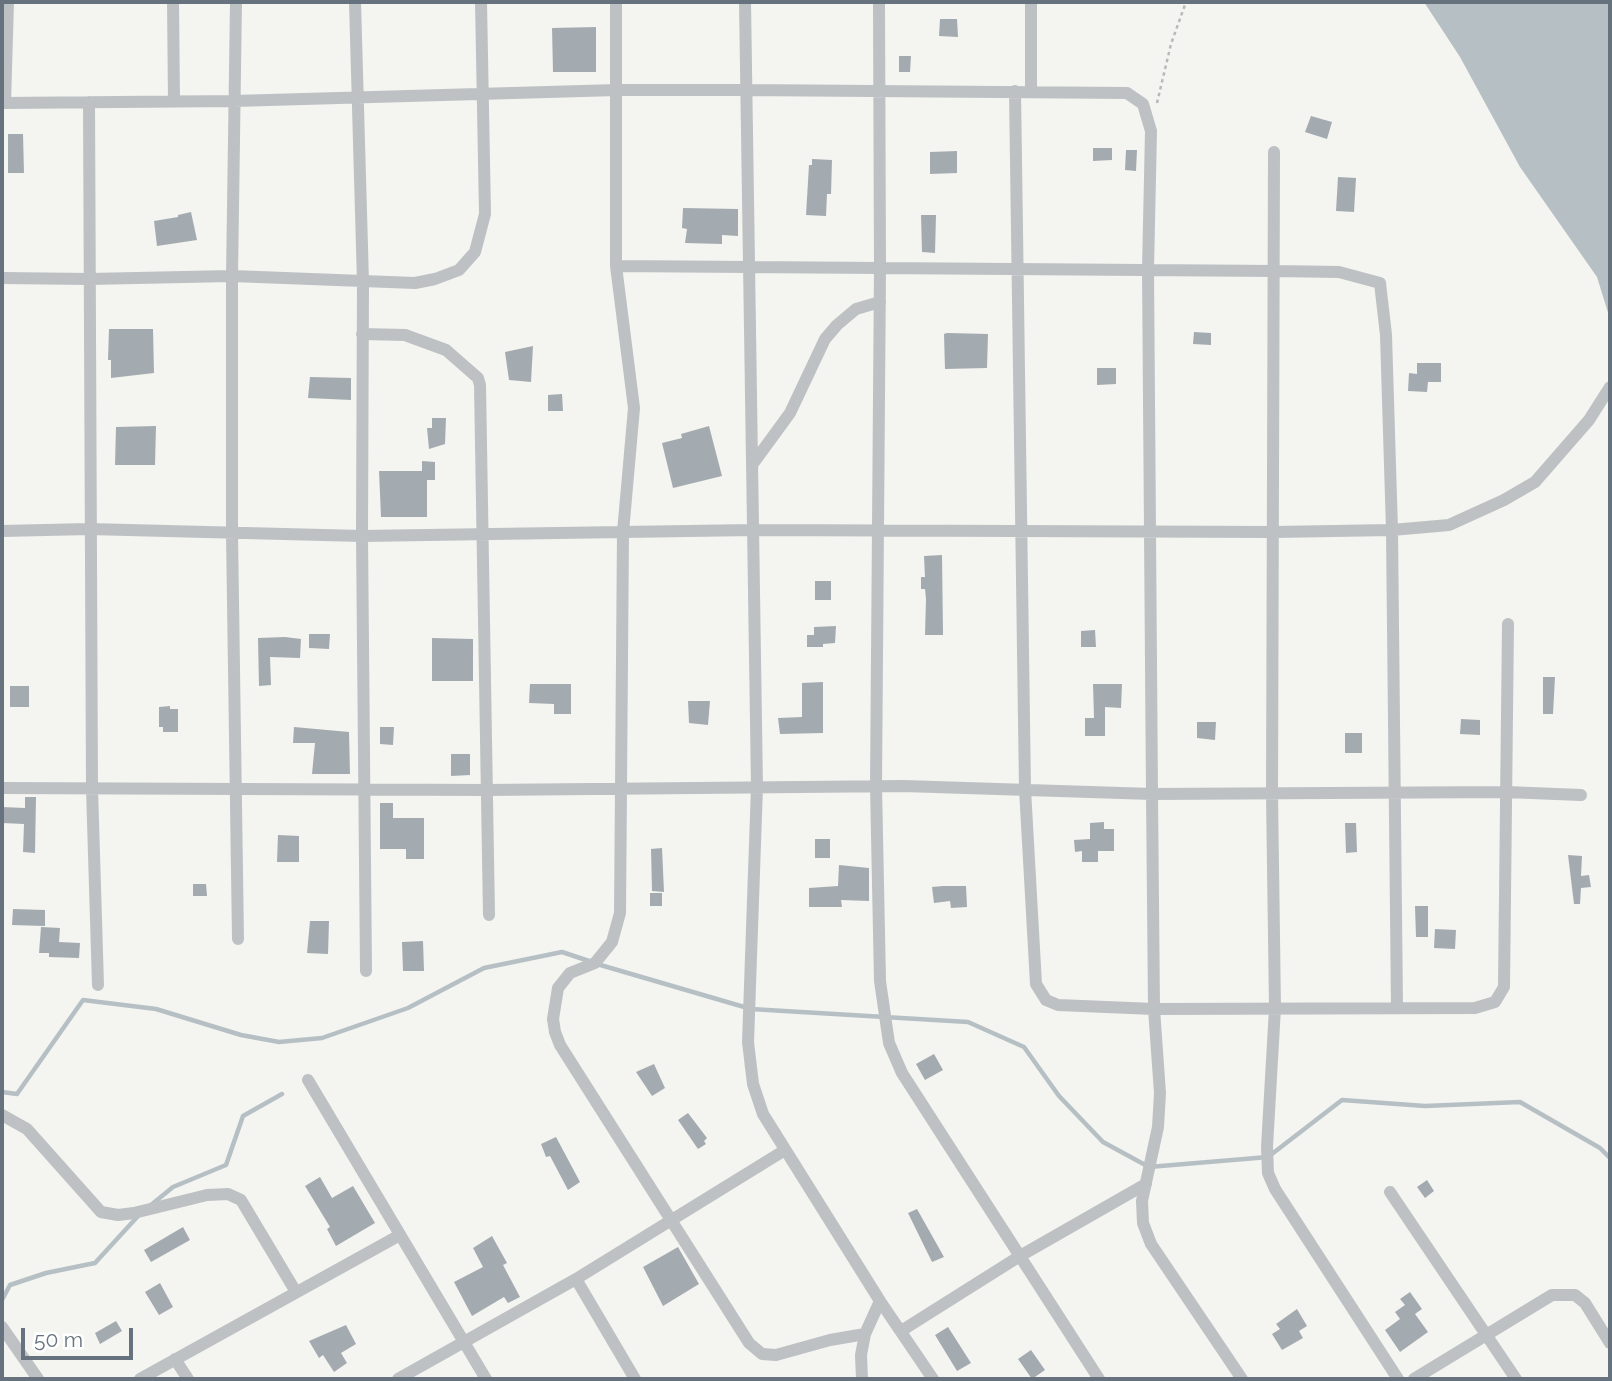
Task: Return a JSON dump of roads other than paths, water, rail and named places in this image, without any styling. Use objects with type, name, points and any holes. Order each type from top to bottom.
[{"type":"street","points":[[8,2],[3,103],[234,101],[617,90],[746,90],[1127,93],[1143,104],[1151,131],[1148,269],[1154,1009],[1160,1093],[1158,1126],[1142,1201],[1143,1223],[1151,1244],[1242,1379]]},
{"type":"street","points":[[173,2],[174,101]]},
{"type":"street","points":[[236,2],[232,534],[237,939]]},
{"type":"street","points":[[355,2],[363,282],[362,537],[366,971]]},
{"type":"street","points":[[2,278],[232,276],[415,283],[459,271],[475,252],[485,214],[481,2]]},
{"type":"street","points":[[616,2],[616,266],[634,408],[623,533],[620,913],[612,942],[595,963],[569,973],[558,988],[554,1019],[559,1045],[749,1343],[762,1354],[776,1355],[830,1340],[865,1334]]},
{"type":"street","points":[[745,2],[757,787],[748,1042],[753,1084],[763,1115],[880,1301],[933,1379]]},
{"type":"street","points":[[879,2],[880,302],[876,786],[880,981],[889,1043],[902,1073],[1099,1379]]},
{"type":"street","points":[[1031,2],[1031,91]]},
{"type":"street","points":[[1015,91],[1025,789],[1035,984],[1045,1000],[1058,1005],[1154,1009],[1475,1008],[1495,1002],[1504,987],[1507,624]]},
{"type":"street","points":[[89,102],[89,529],[92,789],[98,985]]},
{"type":"street","points":[[1273,152],[1275,271],[1272,794],[1275,1008],[1267,1147],[1268,1173],[1275,1189],[1398,1379]]},
{"type":"street","points":[[616,266],[1339,272],[1380,283],[1386,335],[1392,530],[1397,1008]]},
{"type":"street","points":[[752,465],[790,413],[825,339],[836,324],[856,309],[880,302]]},
{"type":"street","points":[[362,334],[388,333],[415,337],[446,350],[478,378],[480,385],[489,915]]},
{"type":"street","points":[[2,531],[89,529],[362,537],[753,530],[1274,532],[1392,530],[1449,525],[1504,500],[1535,482],[1588,420],[1610,387]]},
{"type":"street","points":[[2,788],[486,790],[876,786],[1152,794],[1506,792],[1581,795]]},
{"type":"street","points":[[308,1080],[485,1379]]},
{"type":"street","points":[[2,1115],[27,1129],[101,1212],[118,1215],[134,1213],[207,1195],[228,1194],[242,1200],[296,1292]]},
{"type":"street","points":[[398,1379],[576,1279],[785,1150]]},
{"type":"street","points":[[901,1331],[1020,1256],[1146,1184]]},
{"type":"street","points":[[1390,1192],[1517,1379]]},
{"type":"street","points":[[140,1379],[400,1235]]},
{"type":"street","points":[[576,1279],[635,1379]]},
{"type":"street","points":[[1414,1379],[1552,1295],[1575,1295],[1585,1303],[1610,1343]]},
{"type":"street","points":[[862,1379],[860,1354],[865,1334],[880,1301]]},
{"type":"street","points":[[2,1327],[38,1379]]},
{"type":"street","points":[[176,1359],[188,1379]]},
{"type":"waterway","points":[[2,1092],[17,1094],[83,1000],[156,1009],[241,1035],[279,1042],[322,1038],[408,1008],[484,968],[562,952],[589,961]]},
{"type":"waterway","points":[[597,964],[751,1009],[968,1022],[1024,1047],[1059,1096],[1103,1142],[1149,1167],[1268,1157],[1342,1100],[1425,1106],[1520,1102],[1600,1148],[1610,1158]]},
{"type":"waterway","points":[[151,1205],[173,1187],[226,1165],[243,1116],[282,1094]]},
{"type":"waterway","points":[[2,1300],[10,1285],[46,1273],[95,1263],[139,1215]]}]
